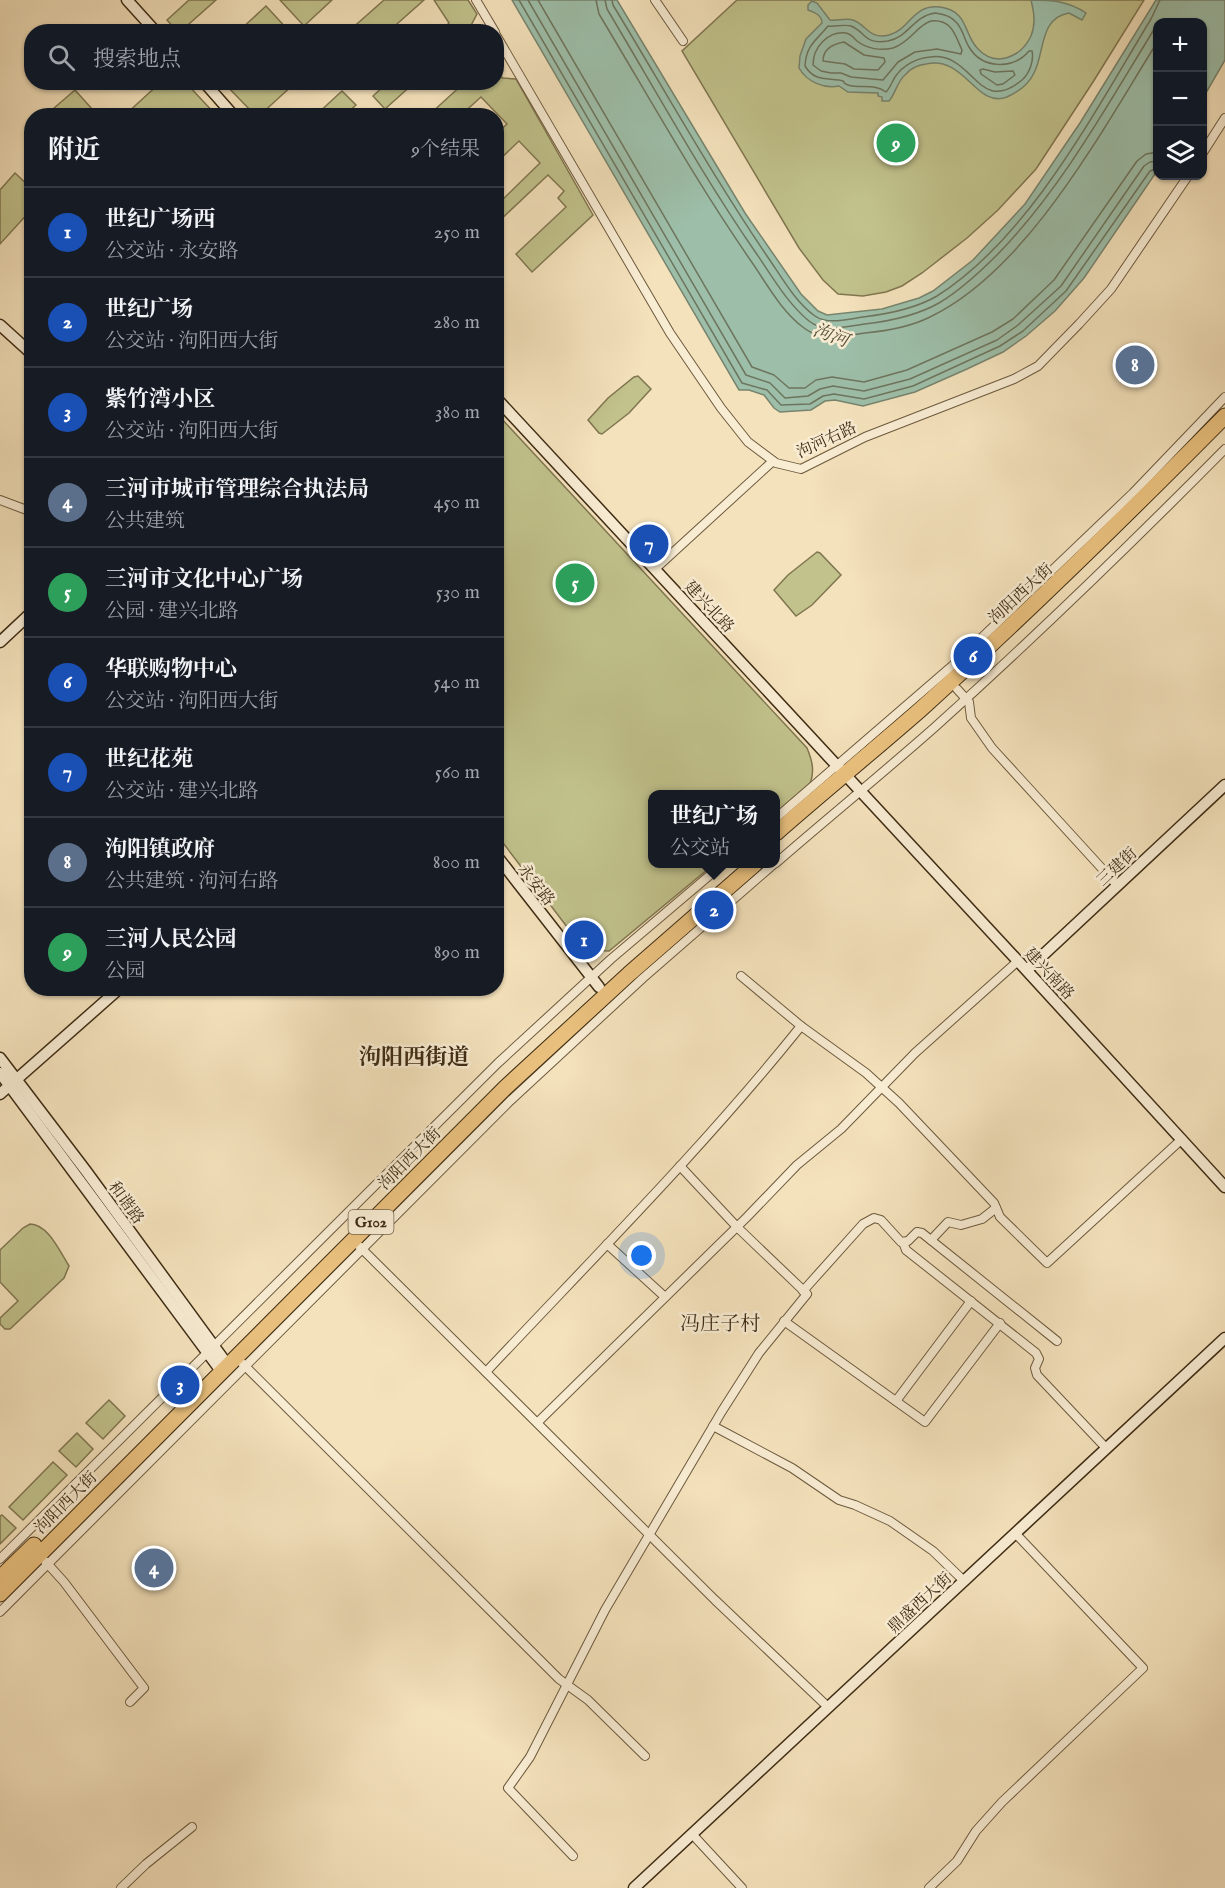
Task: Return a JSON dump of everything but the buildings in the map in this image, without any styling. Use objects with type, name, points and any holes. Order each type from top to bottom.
[{"type":"highway","name":"泃阳西大街","points":[[780,842],[1090,551],[1225,416]]},
{"type":"highway","name":"泃阳西大街","points":[[780,829],[962,694],[1225,431]]},
{"type":"highway","name":"泃阳西大街","points":[[0,1578],[223,1359],[595,982],[734,868]]},
{"type":"highway","name":"泃阳西大街","points":[[0,1594],[43,1559],[223,1359],[357,1244],[550,1046],[702,908],[750,868]]},
{"type":"street","points":[[127,0],[149,24]]},
{"type":"street","name":"泃河右路","points":[[476,0],[491,24]]},
{"type":"street","points":[[656,0],[683,41]]},
{"type":"street","name":"泃河右路","points":[[504,47],[670,333],[748,442],[773,461],[795,469],[810,466],[865,437],[1014,379],[1038,366],[1111,289],[1185,180]]},
{"type":"street","points":[[211,90],[227,108]]},
{"type":"street","points":[[1207,147],[1225,118]]},
{"type":"street","points":[[0,325],[24,347]]},
{"type":"street","points":[[780,857],[849,778],[960,658],[1133,493],[1225,397]]},
{"type":"street","name":"建兴北路","points":[[504,407],[849,778]]},
{"type":"street","points":[[1117,885],[992,748],[971,718],[969,702],[962,694],[1106,567],[1225,449]]},
{"type":"street","points":[[655,569],[773,461]]},
{"type":"street","points":[[0,500],[24,509]]},
{"type":"street","points":[[0,642],[24,620]]},
{"type":"street","points":[[780,816],[849,778]]},
{"type":"street","name":"建兴南路","points":[[849,778],[1225,1187]]},
{"type":"street","name":"三建街","points":[[1027,970],[1225,785]]},
{"type":"street","name":"永安路","points":[[504,865],[595,982]]},
{"type":"street","points":[[595,982],[719,868]]},
{"type":"street","points":[[769,868],[685,940],[357,1244],[715,1600],[828,1707]]},
{"type":"street","points":[[538,1422],[797,1165],[841,1129],[915,1053],[1018,961]]},
{"type":"street","points":[[741,976],[801,1026],[882,1087],[994,1203],[1000,1217],[1047,1263],[1182,1139]]},
{"type":"street","points":[[0,1094],[111,996]]},
{"type":"street","points":[[486,1372],[680,1166],[762,1074],[801,1026]]},
{"type":"street","name":"和谐路","points":[[0,1058],[13,1082],[223,1359]]},
{"type":"street","name":"和谐路","points":[[0,1073],[13,1082]]},
{"type":"street","points":[[573,1856],[508,1788],[530,1757],[605,1610],[713,1426],[759,1353],[807,1294],[737,1227],[680,1166]]},
{"type":"street","points":[[932,1240],[948,1222],[961,1225],[982,1219],[996,1208]]},
{"type":"street","points":[[803,1291],[863,1224],[872,1218],[881,1220],[893,1236],[903,1242],[906,1250],[1036,1353],[1039,1359],[1035,1368],[1037,1375],[1106,1448]]},
{"type":"street","points":[[903,1242],[920,1232],[1057,1341]]},
{"type":"street","points":[[607,1244],[665,1297]]},
{"type":"street","points":[[896,1401],[971,1301]]},
{"type":"street","points":[[784,1321],[925,1422],[1000,1323]]},
{"type":"street","name":"鼎盛西大街","points":[[634,1888],[1225,1338]]},
{"type":"street","points":[[0,1559],[223,1359]]},
{"type":"street","points":[[0,1612],[43,1559],[223,1359]]},
{"type":"street","points":[[223,1359],[559,1678],[588,1700],[645,1756]]},
{"type":"street","points":[[713,1426],[792,1468],[839,1500],[891,1521],[933,1551],[963,1580]]},
{"type":"street","points":[[929,1888],[957,1861],[976,1831],[1002,1802],[1143,1668],[1015,1533]]},
{"type":"street","points":[[43,1559],[64,1582],[144,1688],[130,1702]]},
{"type":"street","points":[[121,1888],[146,1864],[192,1827]]},
{"type":"street","points":[[692,1834],[742,1888]]},
{"type":"green space","points":[[189,0],[216,0],[189,24],[171,24],[167,20]]},
{"type":"green space","points":[[280,0],[332,0],[306,24],[302,24]]},
{"type":"green space","points":[[384,0],[424,0],[397,24],[357,24]]},
{"type":"green space","points":[[434,0],[468,0],[477,14],[472,24],[449,23]]},
{"type":"green space","points":[[737,0],[1144,0],[1036,169],[998,210],[967,238],[902,286],[886,292],[863,296],[838,294],[823,280],[799,248],[682,51]]},
{"type":"green space","points":[[266,6],[283,24],[247,24]]},
{"type":"green space","points":[[504,78],[516,79],[593,215],[532,272],[516,254],[566,207],[558,198],[564,191],[548,175],[504,216],[504,198],[540,163],[519,141],[504,155],[504,127],[507,124],[504,121],[504,108],[492,108],[481,97],[469,108],[437,108],[456,90],[504,90]]},
{"type":"green space","points":[[75,90],[91,108],[54,108]]},
{"type":"green space","points":[[152,90],[193,90],[209,108],[133,108]]},
{"type":"green space","points":[[231,90],[287,90],[268,108],[248,108]]},
{"type":"green space","points":[[379,90],[406,90],[386,108],[373,96]]},
{"type":"green space","points":[[342,91],[356,105],[353,108],[324,108]]},
{"type":"green space","points":[[15,173],[24,181],[24,218],[0,244],[0,190]]},
{"type":"green space","points":[[638,376],[651,389],[629,413],[602,434],[599,433],[588,420],[608,398]]},
{"type":"green space","points":[[504,421],[807,748],[813,770],[810,784],[780,810],[780,790],[648,790],[648,868],[709,868],[609,951],[592,949],[577,940],[504,844]]},
{"type":"green space","points":[[817,552],[841,575],[812,605],[796,616],[774,590],[788,575]]},
{"type":"green space","points":[[30,1224],[36,1225],[48,1234],[69,1266],[64,1278],[10,1329],[5,1329],[0,1324],[0,1318],[18,1301],[0,1282],[0,1250]]},
{"type":"green space","points":[[109,1400],[125,1416],[103,1439],[86,1423]]},
{"type":"green space","points":[[77,1433],[93,1449],[76,1467],[59,1451]]},
{"type":"green space","points":[[53,1462],[67,1475],[23,1520],[9,1507]]},
{"type":"green space","points":[[2,1515],[16,1528],[0,1544],[0,1516]]},
{"type":"water","name":"泃河","points":[[512,0],[617,0],[745,213],[801,294],[818,311],[827,315],[882,309],[919,298],[933,291],[973,260],[1025,204],[1080,123],[1156,0],[1225,0],[1225,60],[1207,91],[1207,18],[1153,18],[1153,177],[1084,278],[1055,311],[1026,336],[1003,352],[915,392],[863,406],[835,400],[825,401],[811,410],[780,412],[764,395],[749,390],[739,390]]},
{"type":"water","points":[[1031,0],[1060,2],[1086,13],[1082,20],[1069,13],[1059,16],[1052,22],[1044,37],[1032,77],[1023,87],[1007,97],[996,99],[987,96],[951,67],[939,63],[923,64],[910,70],[903,77],[889,101],[882,101],[878,93],[848,92],[839,86],[816,83],[799,68],[800,56],[806,39],[822,23],[819,16],[808,10],[808,5],[812,1],[817,3],[830,20],[853,20],[873,34],[882,36],[896,32],[923,9],[940,7],[949,9],[961,18],[978,49],[985,55],[1000,59],[1021,50],[1031,36],[1034,18]]},
{"type":"place","name":"三河人民公园","points":[[896,143]]},
{"type":"place","name":"泃阳镇政府","points":[[1135,365]]},
{"type":"place","name":"世纪花苑","points":[[649,544]]},
{"type":"place","name":"三河市文化中心广场","points":[[575,583]]},
{"type":"place","name":"华联购物中心","points":[[973,656]]},
{"type":"place","name":"世纪广场","points":[[714,910]]},
{"type":"place","name":"世纪广场西","points":[[584,940]]},
{"type":"place","name":"紫竹湾小区","points":[[180,1385]]},
{"type":"place","name":"三河市城市管理综合执法局","points":[[154,1568]]},
{"type":"district","name":"泃阳西街道","points":[[414,1056]]},
{"type":"district","name":"冯庄子村","points":[[720,1323]]}]
